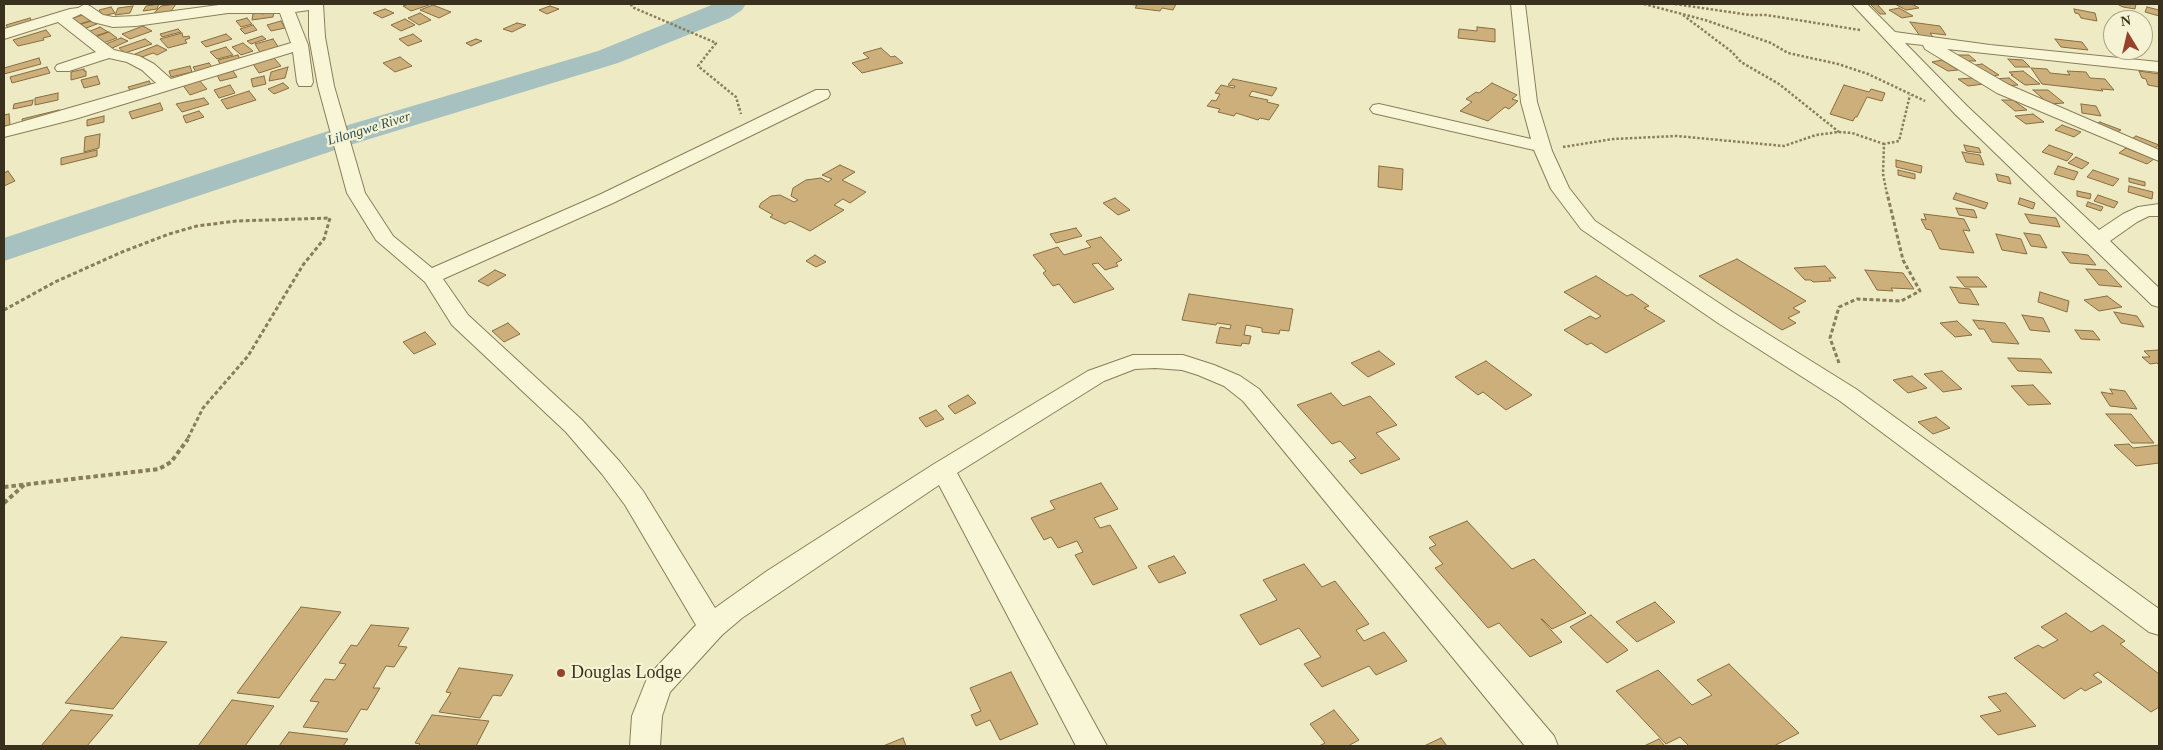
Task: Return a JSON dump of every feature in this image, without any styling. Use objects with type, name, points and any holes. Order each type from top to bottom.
[{"type":"street","points":[[4,34],[100,4]]},
{"type":"street","points":[[85,9],[98,19],[113,22],[136,21],[228,8],[286,9],[316,4],[317,37],[326,86],[356,193],[386,240],[432,278],[460,320],[574,426],[611,468],[634,498],[712,627]]},
{"type":"street","points":[[1518,4],[1529,102],[1542,147],[1560,189],[1588,224],[1608,240],[1726,318],[1848,395],[2159,624]]},
{"type":"street","points":[[1859,4],[1961,110],[2159,300]]},
{"type":"street","points":[[286,9],[300,45],[305,82]]},
{"type":"street","points":[[61,17],[108,53],[133,59],[141,63],[168,85]]},
{"type":"street","points":[[1889,36],[1922,42],[2159,67]]},
{"type":"street","points":[[1922,42],[1938,49],[1977,75],[2003,89],[2159,156]]},
{"type":"street","points":[[4,132],[300,45]]},
{"type":"street","points":[[63,68],[108,53]]},
{"type":"street","points":[[432,278],[440,272],[606,199],[822,94]]},
{"type":"street","points":[[1379,109],[1542,147]]},
{"type":"street","points":[[2098,240],[2130,218],[2145,211],[2159,210]]},
{"type":"street","points":[[645,746],[647,716],[658,685],[712,627],[776,579],[943,470],[1096,376],[1133,362],[1182,363],[1232,380],[1251,395],[1543,746]]},
{"type":"street","points":[[943,470],[1092,746]]},
{"type":"path","points":[[1644,4],[1771,43],[1788,53],[1860,71],[1910,95],[1935,104],[1961,110]]},
{"type":"path","points":[[1675,4],[1815,22],[1889,36]]},
{"type":"path","points":[[632,5],[716,43],[698,66],[736,97],[748,130]]},
{"type":"path","points":[[1680,14],[1732,52],[1741,62],[1779,84],[1839,132]]},
{"type":"path","points":[[1542,147],[1564,147],[1613,139],[1668,136],[1711,138],[1784,146],[1816,135],[1839,132],[1852,133],[1884,144],[1899,141],[1910,95]]},
{"type":"path","points":[[1848,395],[1845,380],[1830,338],[1839,307],[1857,299],[1902,301],[1920,291],[1903,260],[1892,221],[1883,174],[1884,144]]},
{"type":"path","points":[[4,310],[55,282],[122,252],[198,226],[236,221],[330,218],[324,239],[304,264],[248,356],[203,408],[188,438],[171,462],[159,469],[4,486]]},
{"type":"path","points":[[4,503],[26,484]]},
{"type":"building","points":[[159,4],[157,9],[143,11],[146,6]]},
{"type":"building","points":[[176,4],[169,14],[152,15],[161,6]]},
{"type":"building","points":[[409,4],[429,5],[411,11],[403,6]]},
{"type":"building","points":[[1124,4],[1176,4],[1173,10],[1162,8],[1160,11],[1135,8],[1137,5]]},
{"type":"building","points":[[1870,4],[1877,4],[1886,14],[1880,14]]},
{"type":"building","points":[[1895,4],[1912,4],[1919,8],[1906,10]]},
{"type":"building","points":[[2117,4],[2136,4],[2135,9]]},
{"type":"building","points":[[433,5],[451,12],[439,18],[420,10]]},
{"type":"building","points":[[133,6],[130,13],[115,15],[118,8]]},
{"type":"building","points":[[550,6],[559,9],[547,14],[539,10]]},
{"type":"building","points":[[111,7],[115,13],[103,16],[99,10]]},
{"type":"building","points":[[2147,7],[2159,10],[2159,16],[2153,14],[2153,10],[2146,10]]},
{"type":"building","points":[[1899,8],[1913,16],[1902,18],[1889,10]]},
{"type":"building","points":[[385,9],[394,13],[382,18],[373,13]]},
{"type":"building","points":[[2074,9],[2095,13],[2097,21],[2081,18],[2079,14],[2075,13]]},
{"type":"building","points":[[262,12],[262,14],[274,12],[273,17],[252,20],[253,14]]},
{"type":"building","points":[[420,13],[431,20],[419,25],[408,18]]},
{"type":"building","points":[[83,15],[90,21],[76,25],[68,19]]},
{"type":"building","points":[[30,18],[33,23],[9,30],[6,25]]},
{"type":"building","points":[[247,18],[252,24],[241,27],[236,21]]},
{"type":"building","points":[[405,19],[415,25],[401,31],[391,25]]},
{"type":"building","points":[[91,21],[97,24],[81,30],[75,26]]},
{"type":"building","points":[[281,21],[285,28],[271,31],[267,25]]},
{"type":"building","points":[[1910,22],[1940,26],[1946,35],[1930,33],[1933,37],[1920,36]]},
{"type":"building","points":[[517,23],[526,25],[512,32],[503,29]]},
{"type":"building","points":[[253,25],[257,30],[245,34],[240,29]]},
{"type":"building","points":[[143,26],[152,31],[130,39],[122,34]]},
{"type":"building","points":[[100,27],[108,32],[95,36],[88,32]]},
{"type":"building","points":[[1477,27],[1495,29],[1495,42],[1458,38],[1459,29],[1477,31]]},
{"type":"building","points":[[178,29],[181,32],[162,37],[160,34]]},
{"type":"building","points":[[46,30],[51,36],[43,38],[44,40],[18,46],[13,40]]},
{"type":"building","points":[[109,32],[117,38],[103,43],[95,37]]},
{"type":"building","points":[[182,33],[183,37],[189,36],[190,38],[185,40],[187,43],[168,48],[160,39]]},
{"type":"building","points":[[226,34],[232,39],[206,47],[201,42]]},
{"type":"building","points":[[413,34],[422,41],[408,46],[399,39]]},
{"type":"building","points":[[262,36],[266,39],[251,44],[247,41]]},
{"type":"building","points":[[121,38],[128,41],[110,49],[103,45]]},
{"type":"building","points":[[145,39],[152,44],[125,53],[119,48]]},
{"type":"building","points":[[273,39],[279,48],[261,54],[255,44]]},
{"type":"building","points":[[476,39],[482,41],[471,46],[466,43]]},
{"type":"building","points":[[2055,39],[2082,42],[2088,50],[2061,47]]},
{"type":"building","points":[[243,43],[253,51],[241,55],[232,47]]},
{"type":"building","points":[[157,45],[167,50],[157,55],[153,53],[136,57],[135,54]]},
{"type":"building","points":[[226,47],[233,55],[217,59],[210,52]]},
{"type":"building","points":[[881,48],[891,57],[895,56],[903,63],[862,73],[852,63],[869,58],[863,53]]},
{"type":"building","points":[[238,55],[241,61],[221,66],[218,60]]},
{"type":"building","points":[[1954,55],[1969,55],[1976,61],[1960,61]]},
{"type":"building","points":[[400,57],[412,66],[395,72],[383,63]]},
{"type":"building","points":[[39,58],[41,64],[4,74],[4,68]]},
{"type":"building","points":[[274,58],[281,66],[259,73],[253,64]]},
{"type":"building","points":[[2008,59],[2023,60],[2030,67],[2015,67]]},
{"type":"building","points":[[1942,60],[1958,70],[1948,71],[1932,62]]},
{"type":"building","points":[[209,63],[212,67],[196,72],[193,67]]},
{"type":"building","points":[[1982,64],[1999,75],[1987,77],[1970,66]]},
{"type":"building","points":[[190,66],[192,72],[171,77],[169,71]]},
{"type":"building","points":[[47,67],[50,73],[12,83],[10,77]]},
{"type":"building","points":[[288,67],[285,78],[269,81],[271,72]]},
{"type":"building","points":[[2031,68],[2047,69],[2050,73],[2070,75],[2067,71],[2086,72],[2090,78],[2105,79],[2114,90],[2101,89],[2103,91],[2042,84]]},
{"type":"building","points":[[84,69],[86,76],[71,80],[71,72]]},
{"type":"building","points":[[233,71],[237,77],[220,81],[217,75]]},
{"type":"building","points":[[2023,71],[2040,84],[2025,85],[2009,72]]},
{"type":"building","points":[[2139,71],[2159,74],[2159,87],[2148,85],[2146,79],[2142,78]]},
{"type":"building","points":[[97,76],[100,84],[84,88],[81,80]]},
{"type":"building","points":[[264,76],[266,84],[253,87],[251,79]]},
{"type":"building","points":[[1974,78],[1984,84],[1968,86],[1958,79]]},
{"type":"building","points":[[2009,78],[2018,85],[2001,86],[1992,79]]},
{"type":"building","points":[[198,79],[207,89],[190,95],[182,84]]},
{"type":"building","points":[[1233,79],[1277,88],[1272,96],[1252,91],[1249,96],[1268,100],[1267,102],[1279,105],[1269,120],[1260,118],[1258,120],[1236,113],[1234,116],[1218,112],[1220,109],[1207,106],[1212,100],[1216,101],[1220,94],[1215,93],[1221,85],[1234,88],[1235,86],[1228,85]]},
{"type":"building","points":[[149,81],[152,86],[131,92],[128,87]]},
{"type":"building","points":[[283,83],[289,88],[274,94],[268,89]]},
{"type":"building","points":[[1492,83],[1517,95],[1512,99],[1518,101],[1509,109],[1505,107],[1488,121],[1460,111],[1472,102],[1466,99],[1476,92],[1479,93]]},
{"type":"building","points":[[230,85],[235,93],[219,98],[214,90]]},
{"type":"building","points":[[1844,85],[1869,92],[1871,89],[1885,93],[1882,101],[1867,97],[1853,121],[1830,114]]},
{"type":"building","points":[[2033,90],[2048,90],[2064,103],[2049,104]]},
{"type":"building","points":[[249,91],[256,100],[227,109],[221,100]]},
{"type":"building","points":[[58,93],[58,100],[35,105],[35,98]]},
{"type":"building","points":[[204,98],[209,104],[182,112],[176,104]]},
{"type":"building","points":[[33,100],[32,105],[13,109],[14,104]]},
{"type":"building","points":[[2002,100],[2013,100],[2027,110],[2015,111]]},
{"type":"building","points":[[160,103],[163,110],[132,119],[129,112]]},
{"type":"building","points":[[2081,104],[2096,106],[2101,116],[2082,113]]},
{"type":"building","points":[[59,110],[60,115],[23,124],[22,119]]},
{"type":"building","points":[[199,111],[204,117],[186,123],[183,116]]},
{"type":"building","points":[[9,114],[10,125],[4,126],[4,115]]},
{"type":"building","points":[[2033,114],[2044,122],[2026,124],[2015,116]]},
{"type":"building","points":[[104,116],[104,122],[87,126],[87,120]]},
{"type":"building","points":[[2100,122],[2121,130],[2113,134],[2093,126]]},
{"type":"building","points":[[2062,125],[2081,132],[2074,137],[2055,130]]},
{"type":"building","points":[[100,134],[99,148],[84,152],[85,137]]},
{"type":"building","points":[[2136,136],[2159,145],[2152,150],[2129,141]]},
{"type":"building","points":[[1964,145],[1979,148],[1981,153],[1966,151]]},
{"type":"building","points":[[2049,145],[2073,154],[2067,161],[2042,152]]},
{"type":"building","points":[[2126,148],[2154,159],[2147,164],[2119,153]]},
{"type":"building","points":[[97,150],[97,156],[61,165],[61,158]]},
{"type":"building","points":[[1962,152],[1980,155],[1984,165],[1966,162]]},
{"type":"building","points":[[2076,157],[2089,163],[2082,169],[2068,163]]},
{"type":"building","points":[[1896,160],[1922,166],[1921,173],[1896,167]]},
{"type":"building","points":[[840,165],[855,172],[842,180],[866,192],[850,203],[843,199],[834,205],[844,210],[810,231],[790,221],[785,224],[770,217],[773,215],[759,207],[761,203],[771,196],[780,195],[794,202],[798,200],[791,196],[793,188],[806,180],[821,178],[828,182],[832,179],[822,175]]},
{"type":"building","points":[[1379,166],[1403,169],[1402,190],[1378,187]]},
{"type":"building","points":[[2058,166],[2078,172],[2074,180],[2054,174]]},
{"type":"building","points":[[1898,170],[1915,174],[1915,179],[1898,175]]},
{"type":"building","points":[[2093,170],[2119,179],[2113,186],[2087,177]]},
{"type":"building","points":[[8,171],[15,181],[4,186],[4,173]]},
{"type":"building","points":[[1996,174],[2009,177],[2011,184],[1998,181]]},
{"type":"building","points":[[2129,178],[2145,182],[2145,186],[2129,182]]},
{"type":"building","points":[[2129,186],[2153,192],[2152,199],[2128,192]]},
{"type":"building","points":[[2077,191],[2091,194],[2090,199],[2077,196]]},
{"type":"building","points":[[1956,193],[1988,203],[1985,209],[1953,199]]},
{"type":"building","points":[[2098,195],[2118,202],[2114,208],[2094,201]]},
{"type":"building","points":[[1115,198],[1130,210],[1118,215],[1103,203]]},
{"type":"building","points":[[2020,198],[2035,203],[2033,209],[2018,204]]},
{"type":"building","points":[[2088,202],[2103,207],[2101,211],[2086,206]]},
{"type":"building","points":[[1956,208],[1974,210],[1977,218],[1959,215]]},
{"type":"building","points":[[1924,214],[1964,219],[1970,231],[1963,230],[1974,253],[1940,249],[1931,230],[1926,229],[1921,219],[1926,220]]},
{"type":"building","points":[[2025,214],[2056,218],[2060,227],[2030,223]]},
{"type":"building","points":[[1076,228],[1082,236],[1056,243],[1050,234]]},
{"type":"building","points":[[2024,233],[2040,235],[2047,248],[2031,246]]},
{"type":"building","points":[[1996,234],[2021,239],[2027,254],[2002,250]]},
{"type":"building","points":[[1101,237],[1122,260],[1116,263],[1118,266],[1105,270],[1098,263],[1092,264],[1114,289],[1074,303],[1059,284],[1053,286],[1043,273],[1046,271],[1033,255],[1058,247],[1064,255],[1091,247],[1086,241]]},
{"type":"building","points":[[2062,252],[2088,255],[2096,265],[2070,263]]},
{"type":"building","points":[[815,255],[826,262],[816,267],[806,261]]},
{"type":"building","points":[[1737,259],[1806,301],[1793,308],[1800,312],[1788,318],[1796,323],[1782,330],[1699,276]]},
{"type":"building","points":[[1825,266],[1836,278],[1829,278],[1831,281],[1813,282],[1805,280],[1794,268]]},
{"type":"building","points":[[2086,269],[2106,270],[2122,287],[2099,285]]},
{"type":"building","points":[[495,270],[506,275],[488,286],[478,281]]},
{"type":"building","points":[[1865,270],[1903,273],[1914,289],[1891,288],[1893,291],[1877,290]]},
{"type":"building","points":[[1596,276],[1627,296],[1632,294],[1649,306],[1644,308],[1665,321],[1606,353],[1591,343],[1587,345],[1564,330],[1590,316],[1596,319],[1601,316],[1564,292]]},
{"type":"building","points":[[1957,277],[1978,277],[1987,287],[1965,287]]},
{"type":"building","points":[[1950,287],[1970,289],[1979,305],[1959,303]]},
{"type":"building","points":[[2040,292],[2069,301],[2067,312],[2038,302]]},
{"type":"building","points":[[1189,294],[1293,309],[1289,331],[1280,330],[1279,334],[1262,332],[1262,328],[1246,325],[1244,335],[1251,336],[1249,344],[1242,343],[1241,346],[1216,343],[1220,327],[1230,329],[1231,325],[1217,323],[1216,325],[1182,320]]},
{"type":"building","points":[[2107,296],[2122,307],[2099,311],[2084,300]]},
{"type":"building","points":[[2114,312],[2137,316],[2144,327],[2121,323]]},
{"type":"building","points":[[2022,315],[2043,318],[2050,332],[2030,330]]},
{"type":"building","points":[[1973,320],[2005,323],[2019,344],[1992,342],[1984,329],[1979,329]]},
{"type":"building","points":[[1957,321],[1972,335],[1955,337],[1940,323]]},
{"type":"building","points":[[508,323],[520,334],[504,342],[492,331]]},
{"type":"building","points":[[2075,330],[2093,331],[2100,340],[2081,339]]},
{"type":"building","points":[[425,332],[436,344],[414,354],[403,342]]},
{"type":"building","points":[[2159,350],[2159,365],[2157,363],[2150,364],[2142,357],[2150,357],[2144,351]]},
{"type":"building","points":[[1379,351],[1395,364],[1368,377],[1351,363]]},
{"type":"building","points":[[2008,358],[2041,359],[2052,373],[2018,371]]},
{"type":"building","points":[[1486,361],[1532,395],[1506,410],[1483,392],[1478,395],[1455,377]]},
{"type":"building","points":[[1942,371],[1962,389],[1943,392],[1924,374]]},
{"type":"building","points":[[1912,376],[1927,388],[1908,393],[1893,380]]},
{"type":"building","points":[[2033,385],[2051,404],[2028,405],[2011,386]]},
{"type":"building","points":[[2110,389],[2125,391],[2137,409],[2110,406],[2101,392],[2113,394]]},
{"type":"building","points":[[1331,393],[1343,406],[1370,396],[1397,425],[1376,433],[1400,459],[1361,474],[1349,461],[1356,458],[1340,441],[1332,444],[1297,405]]},
{"type":"building","points":[[968,395],[976,403],[955,414],[948,406]]},
{"type":"building","points":[[936,410],[944,419],[926,427],[919,418]]},
{"type":"building","points":[[2106,414],[2131,414],[2154,443],[2132,443]]},
{"type":"building","points":[[1936,417],[1950,428],[1933,434],[1918,422]]},
{"type":"building","points":[[2129,444],[2133,448],[2159,445],[2159,463],[2136,466],[2114,445]]},
{"type":"building","points":[[1101,483],[1118,509],[1094,518],[1100,528],[1110,525],[1137,568],[1093,585],[1075,555],[1083,552],[1077,541],[1058,548],[1051,537],[1044,540],[1031,518],[1055,509],[1050,501]]},
{"type":"building","points":[[1467,521],[1512,569],[1534,559],[1586,613],[1552,629],[1541,619],[1562,642],[1530,657],[1499,623],[1488,628],[1435,568],[1443,564],[1429,548],[1436,545],[1429,537]]},
{"type":"building","points":[[1174,556],[1186,573],[1159,583],[1148,566]]},
{"type":"building","points":[[1304,564],[1322,587],[1335,581],[1369,624],[1356,630],[1364,641],[1384,632],[1407,661],[1376,675],[1369,666],[1322,687],[1304,664],[1321,657],[1299,628],[1260,645],[1240,615],[1277,600],[1263,580]]},
{"type":"building","points":[[1655,602],[1675,622],[1637,642],[1616,622]]},
{"type":"building","points":[[301,607],[341,612],[279,698],[237,693]]},
{"type":"building","points":[[2066,613],[2091,632],[2103,625],[2125,641],[2120,644],[2159,674],[2159,707],[2151,712],[2098,672],[2093,675],[2102,682],[2085,691],[2081,688],[2064,699],[2014,658],[2038,645],[2043,648],[2058,640],[2041,627]]},
{"type":"building","points":[[1591,615],[1628,650],[1607,663],[1570,627]]},
{"type":"building","points":[[371,625],[409,628],[398,646],[407,647],[394,667],[386,666],[373,688],[380,688],[367,710],[361,709],[347,732],[303,727],[319,702],[310,701],[325,679],[335,680],[346,664],[339,663],[351,645],[357,646]]},
{"type":"building","points":[[121,637],[167,642],[113,709],[65,703]]},
{"type":"building","points":[[1729,664],[1799,733],[1774,746],[1689,746],[1680,737],[1666,744],[1616,691],[1658,670],[1692,705],[1712,695],[1697,680]]},
{"type":"building","points":[[459,668],[513,675],[501,696],[493,695],[480,718],[439,712],[451,693],[446,692]]},
{"type":"building","points":[[1011,672],[1038,724],[1000,740],[990,720],[976,726],[971,715],[981,711],[970,688]]},
{"type":"building","points":[[2006,693],[2036,726],[1998,735],[1980,716],[2001,711],[1988,697]]},
{"type":"building","points":[[232,700],[274,706],[245,746],[198,746]]},
{"type":"building","points":[[71,710],[113,715],[87,746],[41,746]]},
{"type":"building","points":[[1334,710],[1359,740],[1348,746],[1319,746],[1325,743],[1310,724]]},
{"type":"building","points":[[432,715],[489,721],[476,746],[419,746],[420,744],[415,743]]},
{"type":"building","points":[[289,732],[348,739],[343,746],[279,746]]},
{"type":"building","points":[[903,738],[906,746],[883,746]]},
{"type":"building","points":[[1441,738],[1447,746],[1424,746]]},
{"type":"building","points":[[1659,739],[1665,746],[1644,746]]},
{"type":"waterway","name":"Lilongwe River","points":[[4,250],[339,138],[608,57],[720,12],[732,4]]},
{"type":"place","name":"Douglas Lodge","points":[[561,673]]}]
